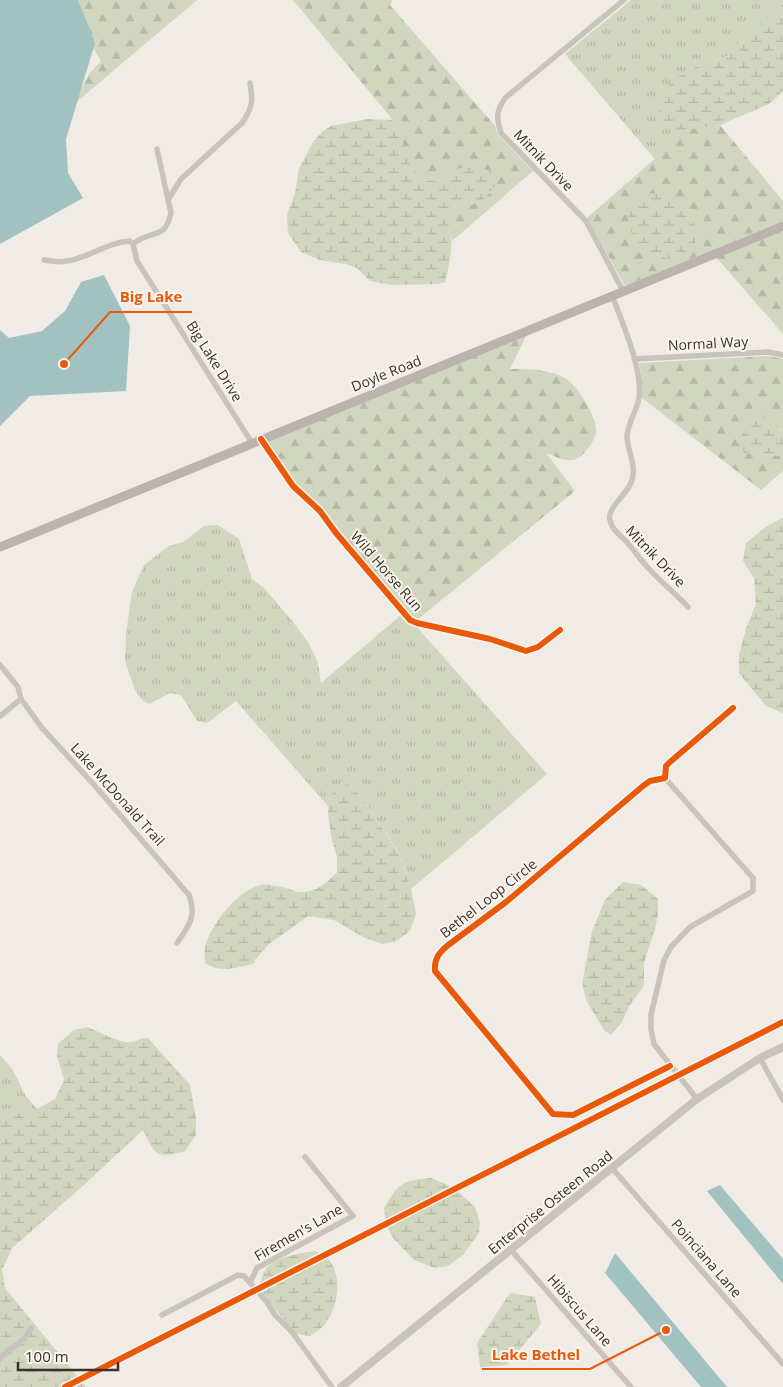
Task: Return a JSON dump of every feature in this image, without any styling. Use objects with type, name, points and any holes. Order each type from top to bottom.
[{"type":"main road","name":"Doyle Road","points":[[0,548],[783,226]]},
{"type":"street","name":"Mitnik Drive","points":[[623,291],[586,221],[501,133],[496,118],[499,107],[505,98],[624,0]]},
{"type":"street","points":[[168,200],[180,179],[242,123],[248,115],[252,100],[250,83]]},
{"type":"street","points":[[44,260],[68,261],[111,245],[130,241],[134,244],[139,239],[166,228],[171,213],[157,149]]},
{"type":"street","name":"Big Lake Drive","points":[[134,244],[137,261],[257,441]]},
{"type":"street","name":"Mitnik Drive","points":[[612,295],[634,359],[639,398],[630,422],[627,437],[633,476],[628,490],[610,512],[609,520],[615,531],[650,570],[688,607]]},
{"type":"street","name":"Normal Way","points":[[634,359],[768,352],[783,355]]},
{"type":"street","name":"Wild Horse Run","points":[[257,441],[293,486],[320,511],[336,533],[410,620],[490,639],[526,651],[538,647],[560,630]]},
{"type":"street","name":"Lake McDonald Trail","points":[[0,665],[18,687],[22,699],[42,728],[189,894],[192,902],[193,917],[178,943]]},
{"type":"street","points":[[0,716],[22,699]]},
{"type":"street","points":[[696,1099],[654,1044],[651,1029],[652,1016],[664,960],[671,946],[690,927],[754,891],[753,878],[665,778],[666,766],[732,708]]},
{"type":"street","name":"Bethel Loop Circle","points":[[665,778],[650,781],[643,786],[506,902],[447,946],[439,954],[435,964],[435,971],[554,1114],[573,1115],[670,1066]]},
{"type":"street","name":"Enterprise Osteen Road","points":[[341,1387],[696,1099],[760,1058],[783,1047]]},
{"type":"street","points":[[760,1058],[783,1100]]},
{"type":"street","name":"Firemen's Lane","points":[[162,1315],[238,1275],[244,1276],[250,1283],[257,1268],[353,1216],[305,1157]]},
{"type":"street","name":"Poinciana Lane","points":[[612,1168],[783,1364]]},
{"type":"street","name":"Hibiscus Lane","points":[[511,1250],[631,1387]]},
{"type":"street","points":[[250,1283],[292,1332],[332,1387]]},
{"type":"street","points":[[0,1359],[28,1336],[31,1328]]},
{"type":"green space","points":[[69,0],[197,0],[74,104],[89,74],[101,61],[74,17]]},
{"type":"green space","points":[[293,0],[392,0],[390,5],[495,126],[498,135],[533,171],[452,241],[448,212],[457,204],[474,204],[452,171],[440,180],[427,181],[412,170],[393,120]]},
{"type":"green space","points":[[631,0],[783,0],[783,11],[773,15],[727,56],[690,69],[677,131],[690,128],[655,159],[565,54]]},
{"type":"green space","points":[[783,11],[783,91],[769,104],[720,125],[677,131],[665,123],[657,106],[661,93],[675,79],[690,69],[727,56],[751,30],[773,15]]},
{"type":"green space","points":[[368,119],[393,120],[401,136],[412,170],[427,181],[440,180],[452,171],[471,164],[490,171],[495,185],[484,199],[470,204],[457,204],[449,212],[451,247],[445,282],[438,284],[392,285],[370,281],[357,268],[346,264],[320,260],[301,252],[288,233],[287,215],[295,193],[299,169],[313,142],[323,131],[331,126]]},
{"type":"green space","points":[[720,125],[783,201],[783,221],[625,286],[587,218],[690,128]]},
{"type":"green space","points":[[652,193],[663,195],[694,223],[699,234],[694,245],[686,253],[668,259],[641,249],[635,239],[629,223],[630,211],[634,205]]},
{"type":"green space","points":[[783,230],[783,334],[716,257]]},
{"type":"green space","points":[[527,334],[510,369],[544,371],[563,377],[580,393],[593,418],[596,432],[594,440],[582,455],[576,459],[568,460],[546,453],[575,491],[417,620],[406,611],[323,509],[296,484],[267,442]]},
{"type":"green space","points":[[768,356],[783,359],[783,430],[778,426],[744,453],[783,456],[783,471],[761,490],[642,398],[639,363]]},
{"type":"green space","points":[[760,413],[783,430],[783,456],[744,453],[741,436]]},
{"type":"green space","points":[[783,518],[783,713],[766,706],[739,673],[739,655],[746,629],[756,604],[754,578],[743,561],[746,543],[767,526]]},
{"type":"green space","points":[[218,525],[239,539],[252,579],[265,589],[309,644],[318,663],[321,683],[401,615],[408,622],[416,626],[547,774],[411,889],[399,853],[363,799],[349,784],[328,800],[328,806],[236,701],[207,723],[197,721],[181,695],[170,693],[149,704],[142,700],[135,690],[125,661],[126,634],[132,592],[144,565],[169,546],[183,542],[204,526]]},
{"type":"green space","points":[[349,784],[363,799],[399,854],[411,889],[416,914],[410,931],[396,941],[382,944],[365,938],[334,920],[308,916],[269,944],[254,961],[255,963],[223,969],[205,963],[205,948],[212,929],[226,910],[242,894],[260,885],[282,887],[298,892],[312,891],[326,883],[337,872],[337,857],[331,836],[328,800],[337,788]]},
{"type":"green space","points":[[623,882],[641,885],[658,899],[658,914],[644,963],[644,986],[629,1006],[622,1022],[611,1035],[604,1030],[587,1002],[582,984],[592,931],[605,900]]},
{"type":"green space","points":[[88,1027],[122,1041],[132,1042],[148,1038],[190,1085],[196,1117],[196,1135],[185,1151],[162,1155],[154,1150],[143,1130],[12,1248],[2,1270],[5,1288],[86,1387],[0,1387],[0,1120],[12,1114],[37,1109],[55,1099],[64,1080],[57,1056],[58,1044],[74,1030]]},
{"type":"green space","points":[[0,1055],[13,1070],[25,1095],[37,1109],[12,1114],[0,1120]]},
{"type":"green space","points":[[431,1178],[454,1188],[475,1207],[480,1223],[479,1233],[463,1255],[448,1266],[435,1268],[414,1260],[393,1238],[386,1224],[384,1208],[397,1188],[413,1180]]},
{"type":"green space","points":[[316,1251],[328,1259],[333,1267],[337,1284],[336,1301],[325,1324],[320,1329],[310,1336],[296,1334],[264,1295],[260,1284],[265,1270],[277,1261],[296,1254]]},
{"type":"green space","points":[[510,1293],[535,1297],[541,1324],[507,1365],[480,1367],[477,1343]]},
{"type":"water","points":[[0,0],[78,0],[95,43],[66,139],[68,173],[83,198],[0,244]]},
{"type":"water","points":[[104,275],[130,326],[126,391],[30,396],[0,426],[0,330],[9,338],[42,331],[65,311],[81,282]]},
{"type":"water","points":[[720,1185],[783,1259],[783,1284],[707,1191]]},
{"type":"water","points":[[615,1253],[727,1387],[701,1387],[605,1273]]},
{"type":"cycle path","points":[[261,439],[293,486],[320,511],[336,533],[410,620],[490,639],[526,651],[538,647],[560,630]]},
{"type":"cycle path","points":[[670,1066],[573,1115],[553,1114],[435,971],[435,963],[439,954],[447,946],[506,902],[643,786],[650,781],[665,778],[666,766],[733,708]]},
{"type":"cycle path","points":[[65,1387],[783,1022]]},
{"type":"place","name":"Big Lake","points":[[64,364]]},
{"type":"place","name":"Lake Bethel","points":[[666,1330]]}]
